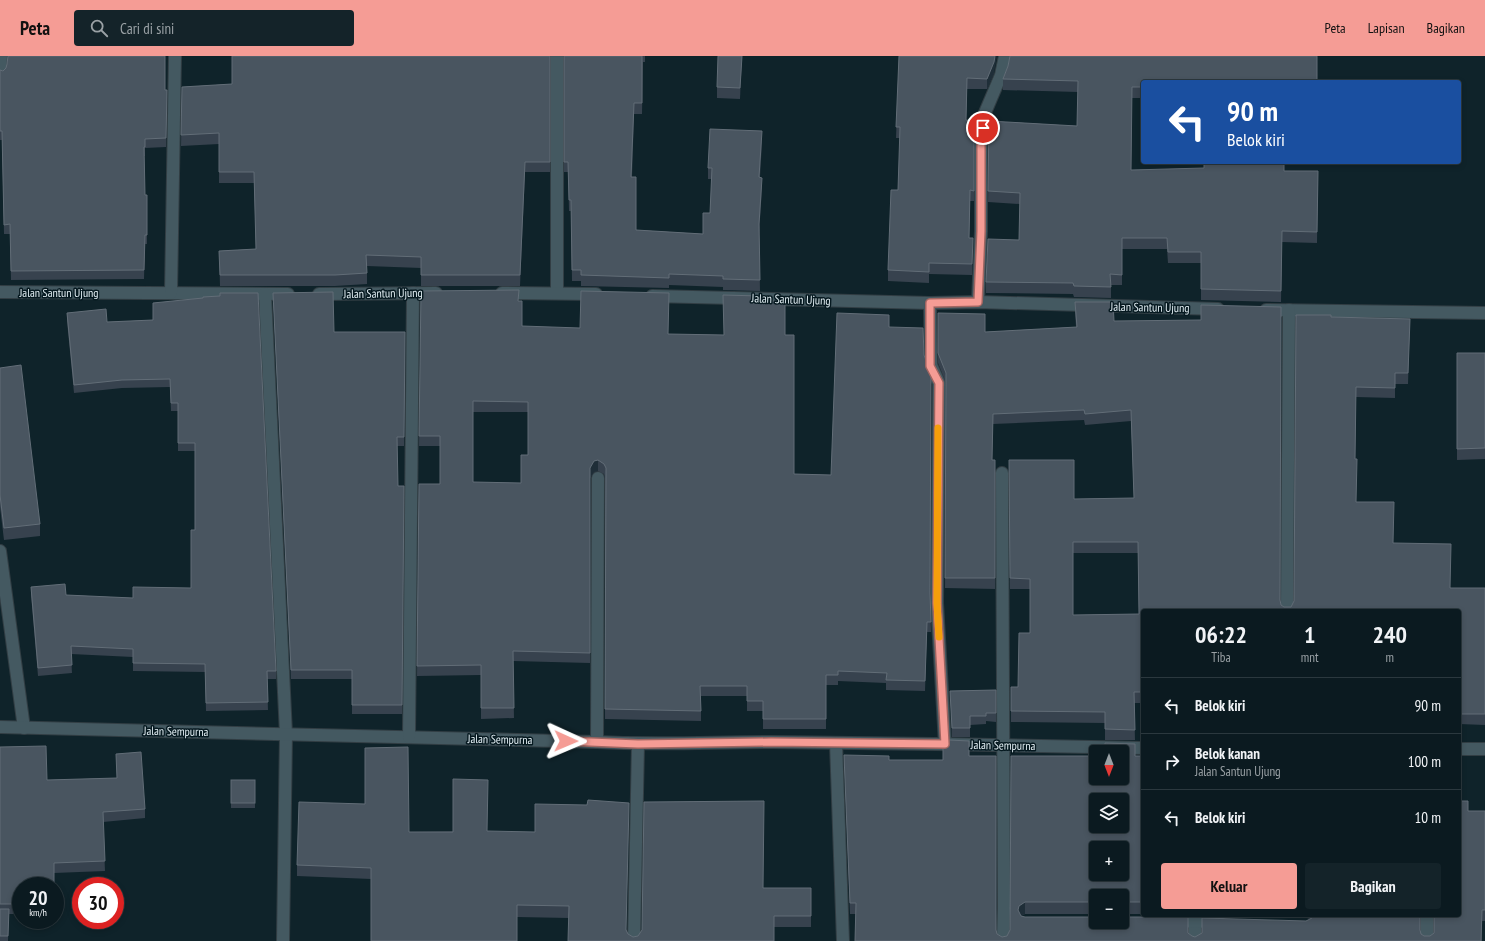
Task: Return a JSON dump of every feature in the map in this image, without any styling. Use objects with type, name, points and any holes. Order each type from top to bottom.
[{"type":"street","points":[[0,73],[1,56]]},
{"type":"street","points":[[171,292],[175,56]]},
{"type":"street","points":[[557,56],[557,292]]},
{"type":"street","points":[[978,302],[981,231],[981,140],[984,115],[1000,75],[1005,56]]},
{"type":"street","name":"Jalan Santun Ujung","points":[[0,292],[171,292],[266,294],[451,292]]},
{"type":"street","points":[[409,737],[413,292]]},
{"type":"street","points":[[489,292],[604,294]]},
{"type":"street","points":[[266,294],[286,734],[283,941]]},
{"type":"street","name":"Jalan Santun Ujung","points":[[644,295],[1227,309]]},
{"type":"street","points":[[930,303],[930,366],[939,383],[937,603],[945,744]]},
{"type":"street","points":[[1258,310],[1485,313]]},
{"type":"street","points":[[1287,609],[1289,310]]},
{"type":"street","points":[[1002,473],[1004,744],[1003,941]]},
{"type":"street","points":[[597,742],[598,478]]},
{"type":"street","points":[[0,551],[24,728]]},
{"type":"street","name":"Jalan Sempurna","points":[[0,727],[638,744],[771,742],[1004,744],[1141,748]]},
{"type":"street","points":[[836,743],[843,941]]},
{"type":"street","points":[[634,941],[638,744]]},
{"type":"street","points":[[1461,749],[1485,750]]},
{"type":"street","points":[[1427,917],[1427,941]]},
{"type":"street","points":[[1158,921],[1195,918],[1234,922]]},
{"type":"street","points":[[1195,918],[1195,941]]},
{"type":"building","points":[[8,56],[165,56],[165,90],[167,90],[166,138],[145,139],[144,147],[145,195],[147,195],[147,235],[145,235],[144,270],[11,271],[10,224],[4,225],[2,131],[0,131],[0,70],[3,71],[6,68]]},
{"type":"building","points":[[232,56],[550,56],[550,162],[525,162],[520,275],[421,275],[421,257],[366,255],[367,273],[335,275],[220,275],[219,251],[256,249],[254,172],[219,172],[219,133],[181,135],[182,87],[232,84]]},
{"type":"building","points":[[564,56],[642,56],[642,103],[634,103],[631,177],[636,177],[636,230],[703,234],[703,213],[710,213],[712,168],[708,168],[710,129],[762,131],[759,177],[762,178],[759,224],[760,280],[723,279],[723,276],[669,274],[669,278],[581,275],[581,270],[572,270],[571,200],[569,200],[568,162],[564,162]]},
{"type":"building","points":[[718,56],[742,56],[740,88],[717,87]]},
{"type":"building","points":[[899,56],[995,56],[987,79],[967,78],[966,120],[974,121],[974,191],[970,190],[969,238],[973,238],[972,264],[929,263],[929,272],[888,270],[891,190],[898,190],[900,127],[896,127]]},
{"type":"building","points":[[1010,56],[1317,56],[1317,80],[1141,80],[1141,87],[1132,87],[1131,170],[1204,168],[1204,164],[1284,164],[1284,171],[1318,171],[1317,232],[1282,231],[1281,291],[1201,289],[1201,252],[1168,252],[1167,238],[1122,238],[1122,275],[1110,274],[1111,287],[1074,286],[1073,283],[986,282],[988,239],[1019,240],[1020,193],[988,191],[989,121],[1077,126],[1078,81],[1003,79]]},
{"type":"building","points":[[519,290],[518,301],[522,301],[522,326],[580,328],[581,291],[669,293],[668,334],[724,335],[723,295],[760,296],[760,301],[785,301],[785,335],[794,335],[794,474],[831,475],[837,313],[889,315],[889,327],[923,328],[924,355],[931,374],[931,622],[927,622],[925,681],[886,680],[887,673],[838,671],[838,675],[826,675],[826,719],[763,719],[763,701],[747,701],[747,686],[700,686],[701,711],[605,709],[606,468],[604,464],[598,460],[594,461],[590,468],[590,653],[513,651],[514,708],[481,708],[481,665],[417,666],[419,484],[440,484],[440,436],[419,436],[421,291]],"holes":[[[473,401],[528,402],[528,455],[521,455],[521,483],[473,482]]]},
{"type":"building","points":[[333,292],[334,332],[405,332],[404,437],[397,437],[398,486],[404,486],[402,705],[352,705],[352,670],[291,670],[273,293]]},
{"type":"building","points":[[220,293],[258,293],[276,671],[267,671],[268,702],[206,703],[205,664],[133,663],[133,649],[71,646],[72,665],[38,668],[31,587],[65,584],[66,595],[133,598],[133,587],[191,588],[191,530],[195,530],[195,443],[178,443],[178,403],[171,403],[170,379],[122,380],[74,385],[67,313],[106,309],[107,322],[153,320],[153,303],[220,296]]},
{"type":"building","points":[[1075,302],[1113,302],[1114,321],[1201,320],[1201,305],[1281,307],[1280,600],[1281,605],[1284,607],[1291,607],[1294,601],[1296,315],[1331,315],[1331,317],[1410,319],[1408,373],[1395,373],[1395,388],[1356,387],[1356,502],[1394,502],[1393,543],[1451,544],[1450,588],[1485,588],[1485,714],[1461,714],[1461,609],[1141,609],[1141,692],[1134,692],[1135,730],[1105,729],[1105,712],[1011,711],[1011,687],[1018,687],[1019,633],[1030,633],[1030,579],[1010,578],[1009,460],[1074,460],[1074,499],[1134,498],[1131,410],[1085,414],[1084,410],[993,414],[992,460],[995,460],[995,578],[945,578],[946,373],[938,353],[938,313],[985,314],[985,332],[1077,327]],"holes":[[[1073,542],[1138,542],[1139,614],[1073,615]]]},
{"type":"building","points":[[1457,353],[1485,353],[1485,448],[1457,449]]},
{"type":"building","points":[[21,365],[40,524],[4,528],[0,495],[0,368]]},
{"type":"building","points":[[996,690],[996,713],[986,713],[986,716],[970,716],[970,728],[952,728],[950,691]]},
{"type":"building","points":[[949,740],[969,741],[969,756],[996,756],[996,930],[997,934],[1002,937],[1007,936],[1010,930],[1011,756],[1089,756],[1089,785],[1129,785],[1129,745],[1105,745],[1105,743],[1135,744],[1135,756],[1141,756],[1141,902],[1129,902],[1129,889],[1089,889],[1089,902],[1025,902],[1019,906],[1018,910],[1021,916],[1089,917],[1089,929],[1129,929],[1129,917],[1188,917],[1188,933],[1195,937],[1202,933],[1202,918],[1306,921],[1312,917],[1420,917],[1421,934],[1424,936],[1430,936],[1434,933],[1434,917],[1461,917],[1461,801],[1468,801],[1468,811],[1485,811],[1485,910],[1482,910],[1481,941],[855,941],[856,903],[850,903],[844,755],[889,756],[889,760],[943,760],[943,746],[949,746]]},
{"type":"building","points":[[46,746],[47,780],[117,778],[116,754],[141,752],[145,809],[103,812],[105,861],[54,863],[54,877],[12,877],[12,904],[0,904],[0,747]]},
{"type":"building","points":[[408,747],[409,832],[453,832],[453,779],[488,780],[487,831],[535,832],[535,804],[587,805],[588,800],[629,803],[626,930],[628,934],[633,937],[638,936],[642,930],[644,802],[764,801],[763,888],[811,888],[811,916],[774,916],[774,941],[568,941],[569,906],[517,905],[517,941],[371,941],[371,868],[297,865],[299,802],[365,804],[365,748]]},
{"type":"building","points":[[231,780],[255,780],[255,803],[231,803]]},
{"type":"building","points":[[0,909],[9,909],[8,936],[0,936]]},
{"type":"slow traffic","points":[[938,428],[937,603],[939,637]]},
{"type":"route","points":[[566,741],[638,744],[771,742],[945,744],[937,603],[937,465],[939,383],[930,366],[930,303],[978,302],[981,231],[981,140],[983,128]]}]
